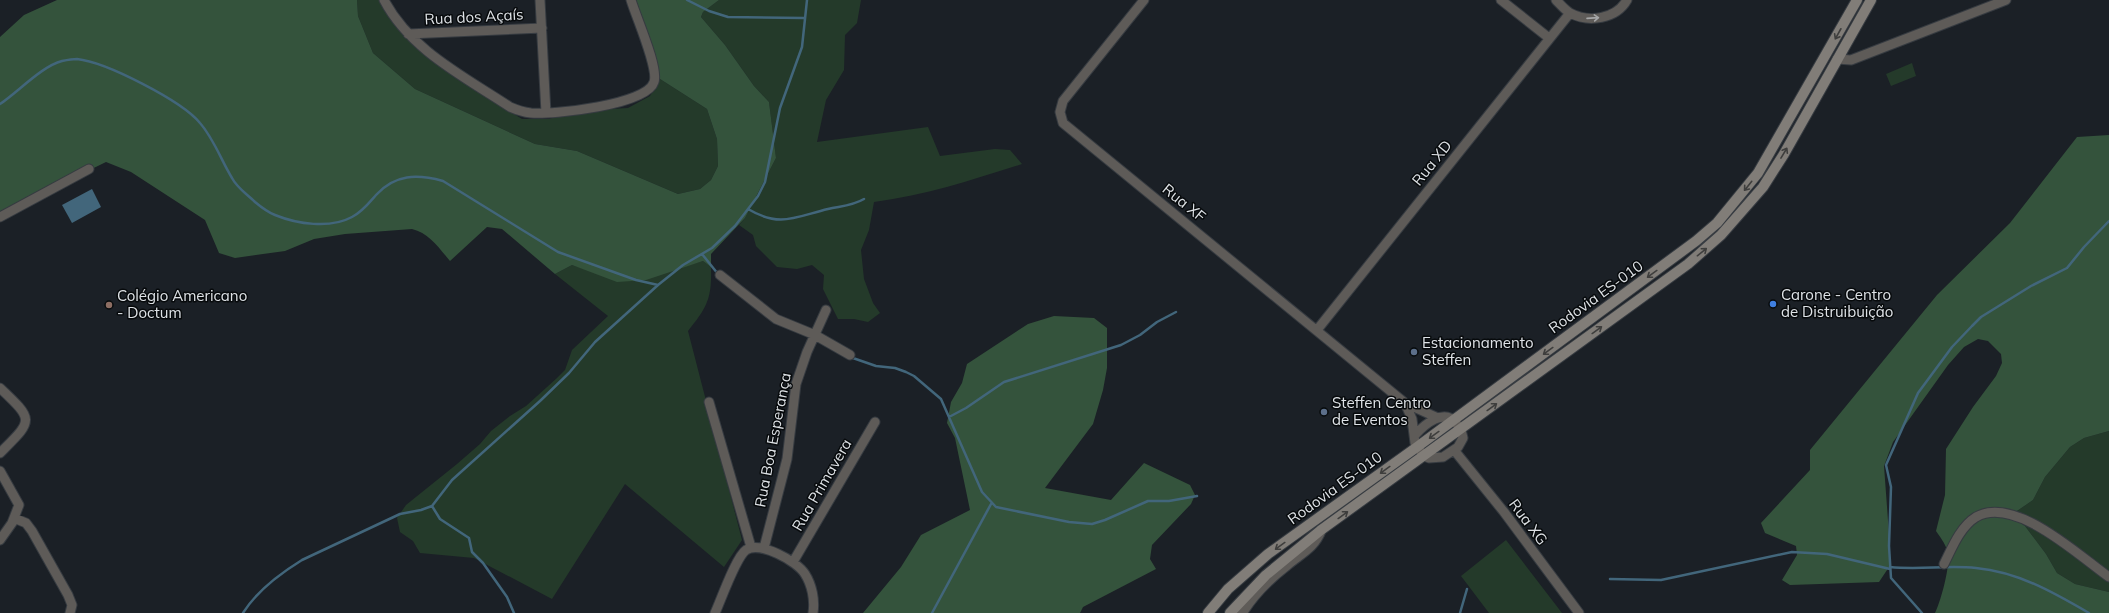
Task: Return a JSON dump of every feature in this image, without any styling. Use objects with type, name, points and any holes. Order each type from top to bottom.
[{"type":"main road","name":"Rodovia ES-010","points":[[1208,613],[1228,589],[1250,568],[1454,420],[1696,241],[1717,223],[1758,173],[1857,0]]},
{"type":"main road","name":"Rodovia ES-010","points":[[1230,613],[1266,575],[1321,530],[1688,264],[1721,235],[1763,187],[1784,154],[1871,0]]},
{"type":"street","points":[[384,0],[394,17],[408,34],[438,60],[510,107],[521,111],[546,113],[609,104],[636,96],[651,87],[655,77],[653,64],[631,0]]},
{"type":"street","points":[[540,0],[546,113]]},
{"type":"street","name":"Rua XF","points":[[1144,0],[1063,102],[1060,107],[1060,118],[1406,403],[1438,418],[1446,417],[1454,420]]},
{"type":"street","points":[[1501,0],[1549,38]]},
{"type":"street","points":[[1556,0],[1570,13],[1588,19],[1607,16],[1624,5],[1627,0]]},
{"type":"street","points":[[1837,59],[1851,60],[2006,0]]},
{"type":"street","name":"Rua XD","points":[[1317,330],[1570,13]]},
{"type":"street","name":"Rua dos Açaís","points":[[408,34],[542,28]]},
{"type":"street","points":[[0,217],[89,169]]},
{"type":"street","points":[[720,275],[776,319],[815,334],[850,355]]},
{"type":"street","name":"Rua Boa Esperança","points":[[764,548],[787,459],[792,403],[804,361],[826,310]]},
{"type":"street","points":[[0,388],[22,409],[26,420],[22,431],[0,453]]},
{"type":"street","points":[[709,402],[751,547]]},
{"type":"street","points":[[1406,403],[1412,419],[1415,435],[1414,439],[1417,447],[1424,456],[1436,458],[1454,450],[1461,443],[1463,438],[1461,430],[1454,420]]},
{"type":"street","points":[[1415,435],[1438,418]]},
{"type":"street","name":"Rua Primavera","points":[[793,562],[875,422]]},
{"type":"street","name":"Rua XG","points":[[1454,450],[1504,512],[1579,613]]},
{"type":"street","points":[[0,471],[19,505],[14,518],[0,540]]},
{"type":"street","points":[[1944,564],[1958,536],[1972,520],[1984,514],[2000,512],[2044,529],[2109,577]]},
{"type":"street","points":[[14,518],[26,523],[32,531],[68,595],[72,605],[70,613]]},
{"type":"street","points":[[1242,613],[1254,595],[1264,584],[1316,542],[1321,530]]},
{"type":"street","points":[[715,613],[741,554],[751,547],[764,548],[793,562],[804,573],[809,581],[813,597],[813,613]]},
{"type":"green space","points":[[57,0],[357,0],[358,16],[373,53],[415,89],[535,144],[577,151],[678,194],[700,189],[711,180],[718,166],[717,139],[707,109],[660,79],[636,0],[719,0],[703,12],[701,17],[725,45],[754,86],[769,102],[776,158],[745,218],[711,254],[711,267],[703,261],[646,280],[617,282],[572,265],[555,274],[502,229],[487,227],[450,261],[429,237],[412,229],[345,234],[314,239],[285,251],[235,258],[219,253],[205,220],[131,172],[106,162],[0,214],[0,37],[24,15]]},
{"type":"green space","points":[[357,0],[382,0],[401,31],[454,77],[522,119],[549,119],[575,111],[628,108],[650,96],[660,79],[707,109],[717,139],[718,166],[711,180],[700,189],[678,194],[577,151],[535,144],[415,89],[373,53],[358,16]]},
{"type":"green space","points":[[719,0],[861,0],[857,23],[845,35],[844,70],[826,100],[817,142],[928,127],[940,156],[995,149],[1010,150],[1022,164],[931,191],[874,202],[869,230],[861,250],[864,279],[873,303],[880,313],[868,322],[854,319],[838,319],[823,289],[824,275],[812,265],[797,269],[777,267],[756,246],[753,235],[739,225],[745,218],[776,158],[769,102],[754,86],[725,45],[701,17],[703,12]]},
{"type":"green space","points":[[1912,63],[1916,76],[1891,86],[1886,74]]},
{"type":"green space","points":[[2109,135],[2109,431],[2084,438],[2070,447],[2045,477],[2033,500],[2017,511],[2016,520],[2025,526],[2046,554],[2057,573],[2075,584],[2109,592],[2109,613],[1935,613],[1943,591],[1948,563],[1946,547],[1936,531],[1945,495],[1946,449],[1973,407],[1996,376],[2002,363],[2001,354],[1988,341],[1978,339],[1964,347],[1948,365],[1893,442],[1884,466],[1889,534],[1889,567],[1879,582],[1790,585],[1782,580],[1797,555],[1796,546],[1765,533],[1761,523],[1810,470],[1810,450],[1937,295],[2010,223],[2077,137]]},
{"type":"green space","points":[[703,261],[711,267],[709,295],[704,309],[688,331],[742,540],[724,567],[625,484],[552,599],[474,558],[420,553],[413,541],[400,532],[397,518],[406,505],[480,444],[491,431],[526,406],[557,378],[565,370],[572,350],[608,316],[555,274],[572,265],[594,272],[686,266]]},
{"type":"green space","points":[[1054,316],[1094,318],[1107,328],[1107,368],[1103,390],[1093,424],[1045,488],[1111,500],[1144,463],[1190,485],[1195,495],[1191,504],[1152,545],[1150,559],[1156,569],[1083,607],[1080,613],[863,613],[901,567],[921,535],[970,510],[955,438],[947,423],[951,402],[962,383],[967,364],[1028,324]]},
{"type":"green space","points":[[2109,431],[2109,592],[2075,584],[2057,573],[2046,554],[2025,526],[2016,520],[2017,511],[2033,500],[2045,477],[2070,447],[2084,438]]},
{"type":"green space","points":[[1506,540],[1562,613],[1489,613],[1461,576]]},
{"type":"water","points":[[92,189],[101,207],[72,223],[62,205]]},
{"type":"waterway","points":[[687,0],[709,11],[728,17],[804,18]]},
{"type":"waterway","points":[[243,613],[248,605],[262,590],[302,560],[400,514],[421,510],[432,506],[452,480],[540,401],[569,373],[595,342],[658,285],[683,265],[712,248],[735,226],[758,196],[765,182],[780,108],[802,47],[807,0]]},
{"type":"waterway","points":[[0,104],[46,68],[54,64],[75,59],[90,62],[106,67],[143,84],[191,114],[205,129],[234,182],[260,206],[275,215],[293,221],[314,224],[343,221],[359,213],[383,188],[391,183],[399,179],[424,177],[443,181],[558,252],[636,280],[658,285]]},
{"type":"waterway","points":[[748,209],[769,218],[788,219],[851,204],[864,199]]},
{"type":"waterway","points":[[1922,613],[1891,578],[1889,546],[1891,487],[1886,465],[1918,393],[1952,347],[1981,317],[2031,286],[2067,268],[2084,247],[2109,221]]},
{"type":"waterway","points":[[702,254],[718,274]]},
{"type":"waterway","points":[[949,417],[966,408],[1004,382],[1121,345],[1140,335],[1157,322],[1176,312]]},
{"type":"waterway","points":[[850,357],[876,366],[895,368],[906,372],[914,376],[941,399],[982,492],[996,507],[1069,522],[1092,524],[1105,520],[1148,501],[1169,501],[1197,496]]},
{"type":"waterway","points":[[932,613],[991,504]]},
{"type":"waterway","points":[[432,506],[440,519],[469,538],[472,552],[483,563],[507,597],[514,613]]},
{"type":"waterway","points":[[1610,579],[1661,580],[1792,552],[1827,554],[1890,569]]},
{"type":"waterway","points":[[1890,567],[1965,567],[1991,570],[2021,578],[2035,584],[2089,613]]},
{"type":"waterway","points":[[1460,613],[1467,589]]},
{"type":"place","name":"Carone - Centro de Distruibuição","points":[[1773,304]]},
{"type":"place","name":"Colégio Americano - Doctum","points":[[109,305]]},
{"type":"place","name":"Estacionamento Steffen","points":[[1414,352]]},
{"type":"place","name":"Steffen Centro de Eventos","points":[[1324,412]]}]
